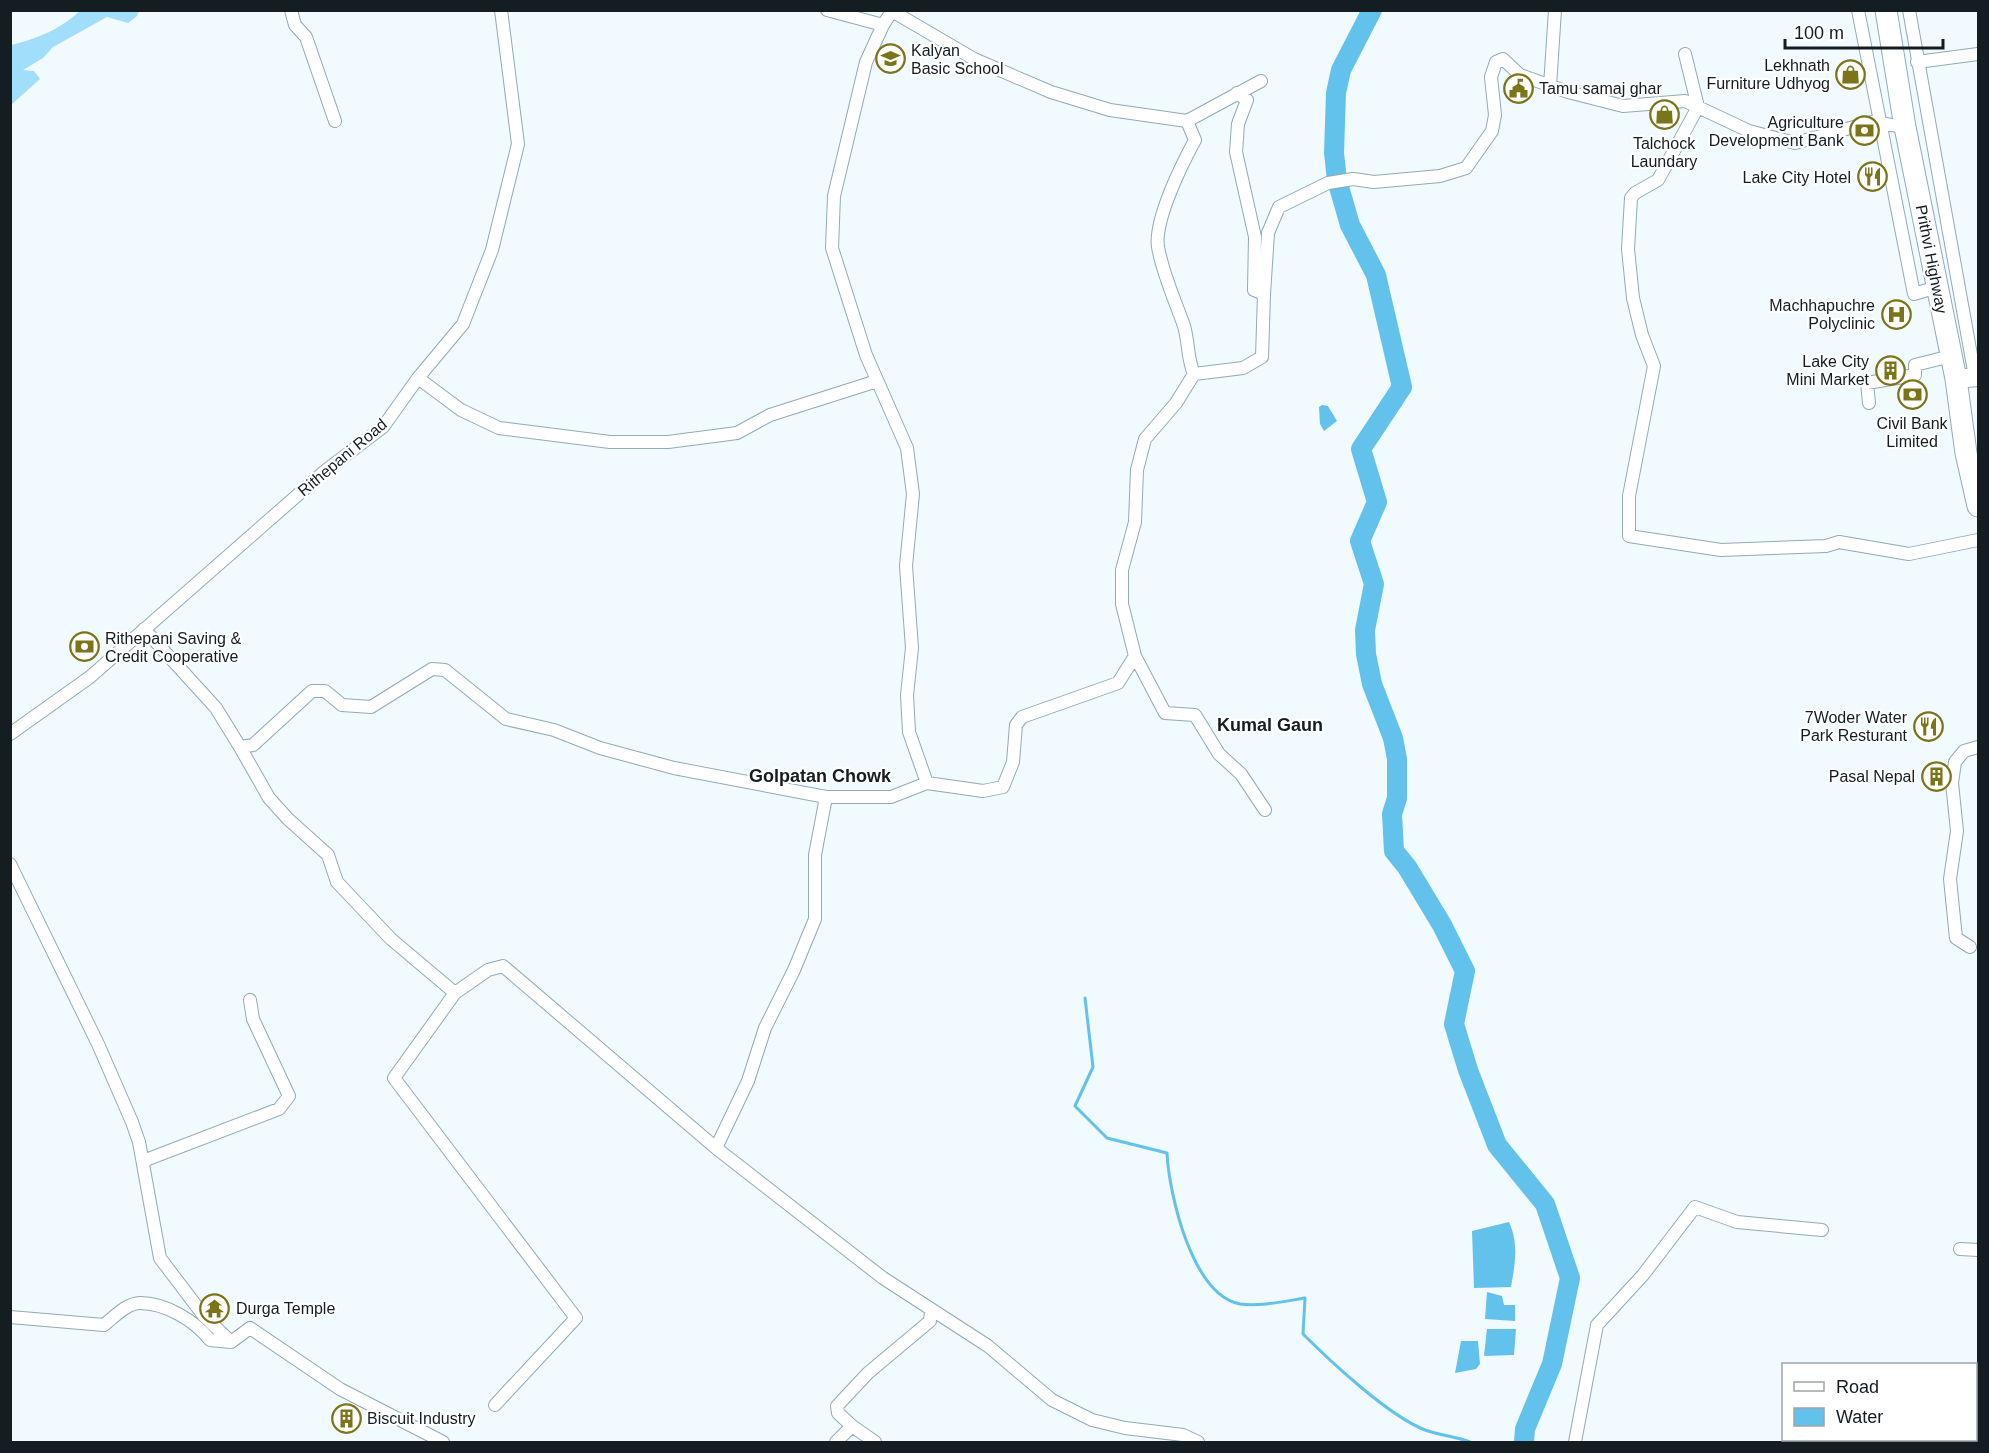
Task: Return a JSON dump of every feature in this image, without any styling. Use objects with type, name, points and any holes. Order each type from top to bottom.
[{"type":"highway","name":"Prithvi Highway","points":[[1886,10],[1905,127],[1951,356],[1970,378],[1966,453],[1978,506]]},
{"type":"street","points":[[291,10],[295,25],[306,37],[335,121]]},
{"type":"street","name":"Rithepani Road","points":[[10,734],[90,677],[316,478],[383,427],[418,378],[463,324],[492,250],[518,144],[501,10]]},
{"type":"street","points":[[827,10],[883,25]]},
{"type":"street","points":[[1550,86],[1556,10]]},
{"type":"street","points":[[1858,10],[1914,294],[1937,287]]},
{"type":"street","points":[[1909,10],[1970,378]]},
{"type":"street","points":[[927,783],[909,732],[907,695],[912,648],[906,566],[913,494],[907,448],[866,355],[832,248],[834,196],[866,62],[883,25],[892,11],[974,59],[1051,92],[1110,110],[1187,121],[1261,81]]},
{"type":"street","points":[[1685,54],[1698,106],[1658,180],[1635,193],[1631,198],[1628,249],[1633,298],[1642,335],[1654,366],[1629,496],[1629,536],[1720,550],[1826,546],[1839,542],[1909,554],[1978,540]]},
{"type":"street","points":[[1917,62],[1978,54]]},
{"type":"street","points":[[1194,374],[1243,368],[1262,357],[1268,232],[1279,207],[1301,194],[1329,183],[1353,179],[1374,182],[1440,176],[1466,168],[1492,131],[1495,115],[1491,76],[1496,62],[1503,59],[1520,75],[1550,86],[1623,106],[1685,101],[1749,131],[1795,143],[1872,122],[1905,127]]},
{"type":"street","points":[[1237,93],[1246,100],[1238,124],[1236,152],[1256,237],[1254,290],[1264,294]]},
{"type":"street","points":[[1187,121],[1195,140],[1175,175],[1158,244],[1165,276],[1189,341],[1188,358],[1194,374]]},
{"type":"street","points":[[1869,403],[1867,383],[1915,375],[1916,365],[1951,356]]},
{"type":"street","points":[[1194,374],[1176,403],[1145,439],[1137,470],[1135,522],[1122,570],[1122,604],[1135,656],[1166,713],[1195,716],[1219,754],[1241,774],[1265,810]]},
{"type":"street","points":[[418,378],[461,410],[499,428],[610,442],[668,442],[737,433],[770,416],[877,381]]},
{"type":"street","points":[[144,629],[216,708],[269,798],[288,819],[328,855],[337,882],[391,939],[455,993]]},
{"type":"street","points":[[240,747],[253,745],[312,691],[325,691],[342,705],[371,707],[432,669],[445,670],[506,719],[554,730],[600,748],[674,768],[826,797],[891,797],[927,783],[983,791],[1003,787],[1012,762],[1016,725],[1022,717],[1118,683],[1135,656]]},
{"type":"street","points":[[1970,947],[1956,938],[1950,879],[1957,831],[1952,783],[1955,762],[1964,751],[1978,747]]},
{"type":"street","points":[[716,1148],[748,1081],[765,1028],[794,970],[815,920],[815,855],[826,797]]},
{"type":"street","points":[[10,864],[120,1091],[139,1142],[160,1258],[204,1316],[231,1342]]},
{"type":"street","points":[[495,1406],[576,1318],[394,1078],[428,1034],[455,993],[488,970],[503,966],[716,1148],[883,1278],[988,1346],[1052,1400],[1092,1420],[1125,1428],[1183,1435],[1198,1443]]},
{"type":"street","points":[[143,1161],[279,1109],[290,1096],[252,1018],[250,1000]]},
{"type":"street","points":[[1575,1443],[1597,1325],[1643,1275],[1695,1207],[1737,1222],[1822,1230]]},
{"type":"street","points":[[1960,1249],[1978,1250]]},
{"type":"street","points":[[10,1317],[104,1325],[123,1309],[139,1303],[167,1309],[200,1327],[210,1340],[231,1342],[250,1328],[340,1389],[443,1443]]},
{"type":"street","points":[[874,1443],[838,1413],[837,1406],[868,1373],[930,1321],[931,1310]]},
{"type":"street","points":[[836,1443],[852,1426]]},
{"type":"shaded area","points":[[81,10],[139,11],[137,16],[128,23],[107,17],[53,47],[43,58],[23,70],[34,71],[40,79],[11,105],[11,45],[48,32],[65,23]]},
{"type":"water","points":[[1328,406],[1337,421],[1324,431],[1320,424],[1319,407]]},
{"type":"water","points":[[1509,1222],[1515,1246],[1511,1287],[1474,1288],[1472,1231]]},
{"type":"water","points":[[1487,1292],[1502,1296],[1504,1305],[1515,1305],[1515,1321],[1485,1319]]},
{"type":"water","points":[[1487,1329],[1516,1329],[1514,1355],[1484,1356]]},
{"type":"water","points":[[1461,1341],[1478,1341],[1480,1364],[1476,1369],[1455,1373]]},
{"type":"waterway","points":[[1372,10],[1341,70],[1336,93],[1334,153],[1337,180],[1350,225],[1376,275],[1402,387],[1361,449],[1377,502],[1360,541],[1374,584],[1365,630],[1366,654],[1372,684],[1393,738],[1397,759],[1397,798],[1392,814],[1394,851],[1407,867],[1442,925],[1465,971],[1454,1024],[1468,1070],[1497,1145],[1545,1204],[1570,1278],[1552,1364],[1525,1429],[1524,1442]]},
{"type":"waterway","points":[[1085,998],[1093,1067],[1075,1106],[1107,1138],[1167,1153],[1172,1193],[1178,1216],[1196,1263],[1209,1282],[1223,1297],[1240,1304],[1264,1304],[1305,1298],[1303,1334],[1344,1373],[1378,1401],[1411,1423],[1425,1430],[1470,1442]]},
{"type":"place","name":"Kalyan Basic School","points":[[890,59]]},
{"type":"place","name":"Lekhnath Furniture Udhyog","points":[[1851,74]]},
{"type":"place","name":"Tamu samaj ghar","points":[[1518,88]]},
{"type":"place","name":"Talchock Laundary","points":[[1664,115]]},
{"type":"place","name":"Agriculture Development Bank","points":[[1865,131]]},
{"type":"place","name":"Lake City Hotel","points":[[1872,177]]},
{"type":"place","name":"Machhapuchre Polyclinic","points":[[1896,314]]},
{"type":"place","name":"Lake City Mini Market","points":[[1890,370]]},
{"type":"place","name":"Civil Bank Limited","points":[[1912,395]]},
{"type":"place","name":"Rithepani Saving & Credit Cooperative","points":[[84,647]]},
{"type":"place","name":"7Woder Water Park Resturant","points":[[1928,726]]},
{"type":"place","name":"Pasal Nepal","points":[[1936,776]]},
{"type":"place","name":"Durga Temple","points":[[215,1308]]},
{"type":"place","name":"Biscuit Industry","points":[[346,1418]]},
{"type":"district","name":"Kumal Gaun","points":[[1270,725]]},
{"type":"district","name":"Golpatan Chowk","points":[[820,776]]}]
